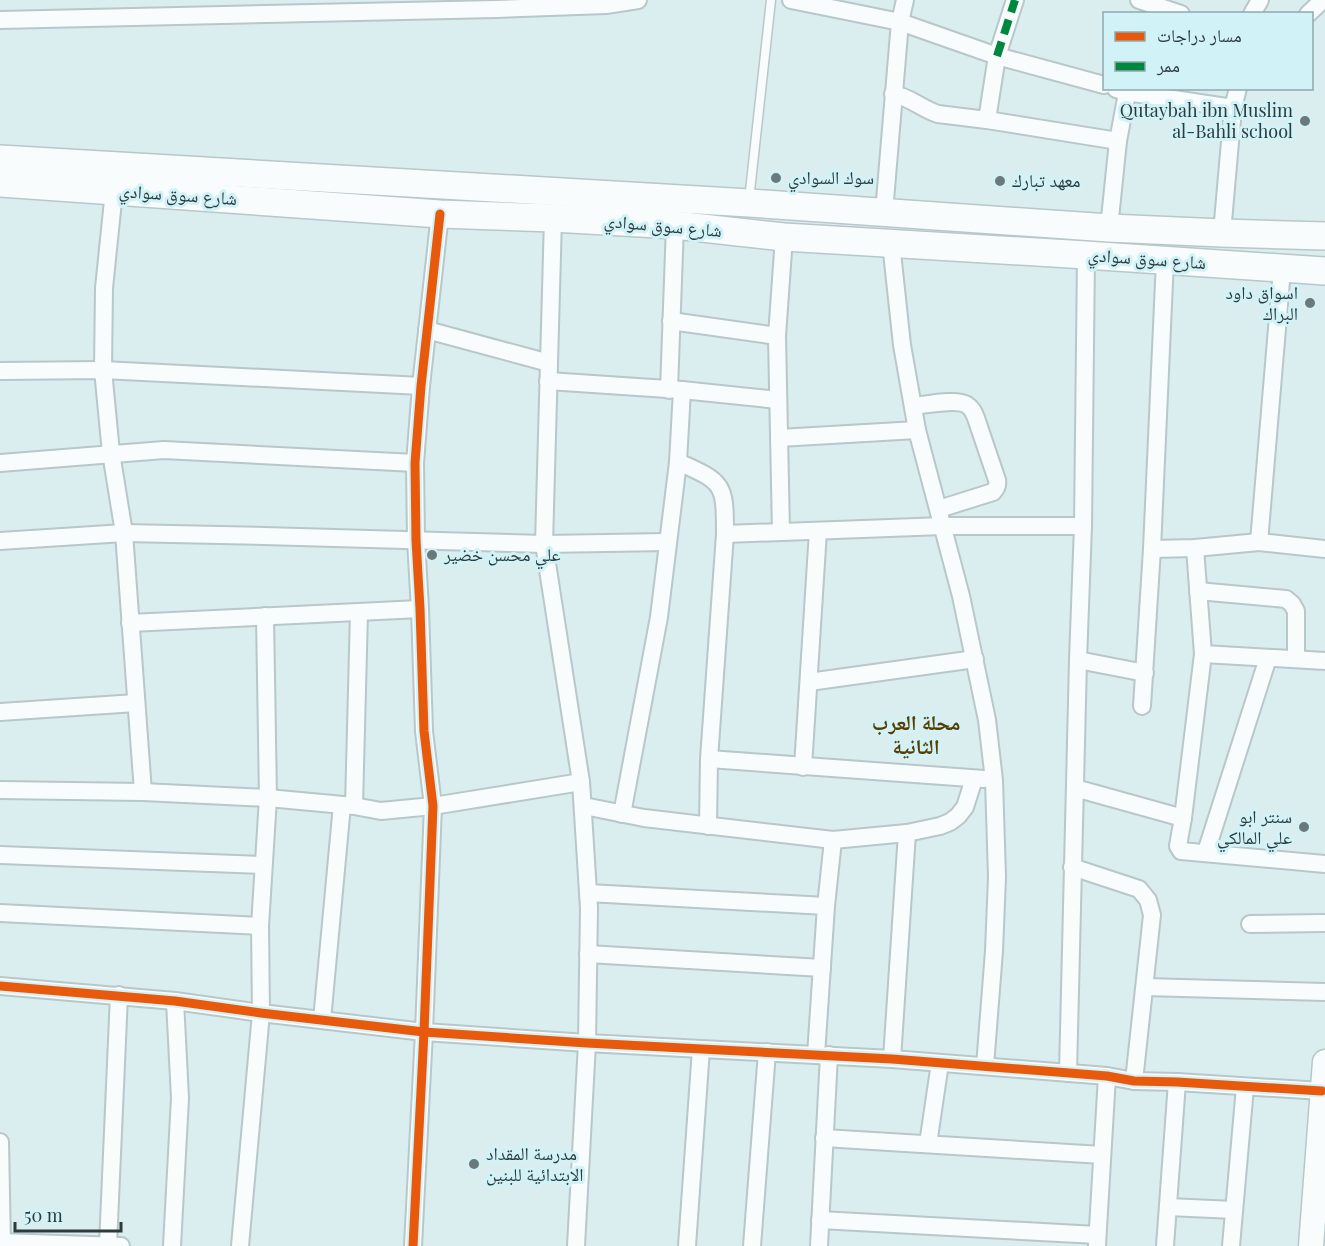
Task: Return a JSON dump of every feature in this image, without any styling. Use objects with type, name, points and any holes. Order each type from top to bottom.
[{"type":"main road","name":"شارع سوق سوادي","points":[[0,159],[749,203],[1109,228],[1325,236]]},
{"type":"main road","name":"شارع سوق سوادي","points":[[0,183],[440,214],[675,225],[784,237],[1325,271]]},
{"type":"main road","points":[[746,234],[749,203]]},
{"type":"street","points":[[0,20],[373,6],[606,5],[638,0]]},
{"type":"street","points":[[791,0],[900,22],[997,56],[1103,86]]},
{"type":"street","points":[[884,212],[900,22],[905,0]]},
{"type":"street","points":[[987,120],[997,56],[1015,0]]},
{"type":"street","points":[[1310,12],[1323,0]]},
{"type":"street","points":[[1151,5],[1174,12]]},
{"type":"street","points":[[1109,228],[1123,90],[1233,108]]},
{"type":"street","points":[[1222,233],[1233,108],[1238,90]]},
{"type":"street","points":[[893,94],[907,98],[938,114],[1118,141]]},
{"type":"street","points":[[114,191],[104,288],[103,370],[111,453],[124,533],[143,792]]},
{"type":"street","points":[[413,1246],[433,806],[424,731],[416,540],[416,463],[421,386],[440,214]]},
{"type":"street","points":[[553,218],[544,544],[584,806],[589,909],[586,1043],[576,1246]]},
{"type":"street","points":[[622,814],[658,617],[678,462],[671,321],[675,225]]},
{"type":"street","points":[[781,532],[777,336],[784,237]]},
{"type":"street","points":[[891,243],[902,345],[917,430],[939,509],[975,659],[987,720],[994,780],[997,877],[986,1066]]},
{"type":"street","points":[[1068,1073],[1083,526],[1086,255]]},
{"type":"street","points":[[1142,706],[1152,549],[1165,260]]},
{"type":"street","points":[[1259,542],[1282,269]]},
{"type":"street","points":[[671,321],[777,336]]},
{"type":"street","points":[[427,330],[549,363]]},
{"type":"street","points":[[0,371],[103,370],[421,386]]},
{"type":"street","points":[[548,381],[778,400]]},
{"type":"street","points":[[913,406],[955,402],[968,406],[976,418],[997,480],[993,492],[939,509]]},
{"type":"street","points":[[779,438],[917,430]]},
{"type":"street","points":[[0,463],[164,450],[416,463]]},
{"type":"street","points":[[678,462],[711,478],[719,485],[724,495],[725,506],[708,826]]},
{"type":"street","points":[[725,534],[943,526],[1083,526]]},
{"type":"street","points":[[803,767],[818,531]]},
{"type":"street","points":[[0,541],[124,533],[544,544],[668,542]]},
{"type":"street","points":[[1152,549],[1195,548],[1259,542],[1325,549]]},
{"type":"street","points":[[1195,548],[1203,654],[1178,846],[1181,851],[1325,864]]},
{"type":"street","points":[[1198,591],[1286,599],[1296,611],[1296,659]]},
{"type":"street","points":[[130,623],[420,609]]},
{"type":"street","points":[[322,1020],[348,805],[359,612]]},
{"type":"street","points":[[240,1246],[261,1013],[260,927],[268,798],[265,616]]},
{"type":"street","points":[[1203,654],[1325,661]]},
{"type":"street","points":[[1206,852],[1268,658]]},
{"type":"street","points":[[808,682],[975,659]]},
{"type":"street","points":[[1078,660],[1145,672]]},
{"type":"street","points":[[0,712],[136,703]]},
{"type":"street","points":[[710,759],[994,780]]},
{"type":"street","points":[[584,806],[644,818],[833,840],[907,833],[950,822],[965,807],[974,779]]},
{"type":"street","points":[[0,790],[143,792],[268,798],[348,805],[381,811],[433,806],[581,782]]},
{"type":"street","points":[[1075,788],[1183,818]]},
{"type":"street","points":[[892,1059],[907,833]]},
{"type":"street","points":[[819,1246],[824,1138],[822,968],[833,840]]},
{"type":"street","points":[[0,855],[263,866]]},
{"type":"street","points":[[1072,867],[1139,889],[1148,900],[1152,915],[1134,1081]]},
{"type":"street","points":[[588,893],[826,906]]},
{"type":"street","points":[[0,913],[260,927]]},
{"type":"street","points":[[1250,924],[1325,923]]},
{"type":"street","points":[[588,954],[822,968]]},
{"type":"street","points":[[0,986],[120,995],[424,1032],[892,1059],[1107,1076],[1134,1081],[1322,1091]]},
{"type":"street","points":[[1145,987],[1325,992]]},
{"type":"street","points":[[97,1245],[120,995]]},
{"type":"street","points":[[172,1246],[180,1098],[175,1001]]},
{"type":"street","points":[[687,1246],[701,1049]]},
{"type":"street","points":[[752,1246],[767,1052]]},
{"type":"street","points":[[1311,1246],[1325,1062]]},
{"type":"street","points":[[928,1144],[940,1063]]},
{"type":"street","points":[[820,1220],[1097,1241],[1107,1076]]},
{"type":"street","points":[[1165,1246],[1178,1082]]},
{"type":"street","points":[[1231,1246],[1245,1087]]},
{"type":"street","points":[[824,1138],[1102,1155]]},
{"type":"street","points":[[0,1142],[2,1243],[121,1246]]},
{"type":"street","points":[[1168,1207],[1234,1210]]},
{"type":"lane","points":[[749,203],[771,0]]},
{"type":"marked path","points":[[997,56],[1015,0]]},
{"type":"cycle path","points":[[413,1246],[433,806],[424,731],[415,463],[440,214]]},
{"type":"cycle path","points":[[0,986],[175,1001],[424,1032],[892,1059],[1107,1076],[1134,1081],[1322,1091]]},
{"type":"place","name":"Qutaybah ibn Muslim al-Bahli school","points":[[1305,121]]},
{"type":"place","name":"سوك السوادي","points":[[776,178]]},
{"type":"place","name":"معهد تبارك","points":[[1000,181]]},
{"type":"place","name":"اسواق داود البراك","points":[[1310,303]]},
{"type":"place","name":"علي محسن خضير","points":[[432,555]]},
{"type":"place","name":"سنتر ابو علي المالكي","points":[[1304,827]]},
{"type":"place","name":"مدرسة المقداد الابتدائية للبنين","points":[[474,1164]]},
{"type":"district","name":"محلة العرب الثانية","points":[[916,735]]}]
